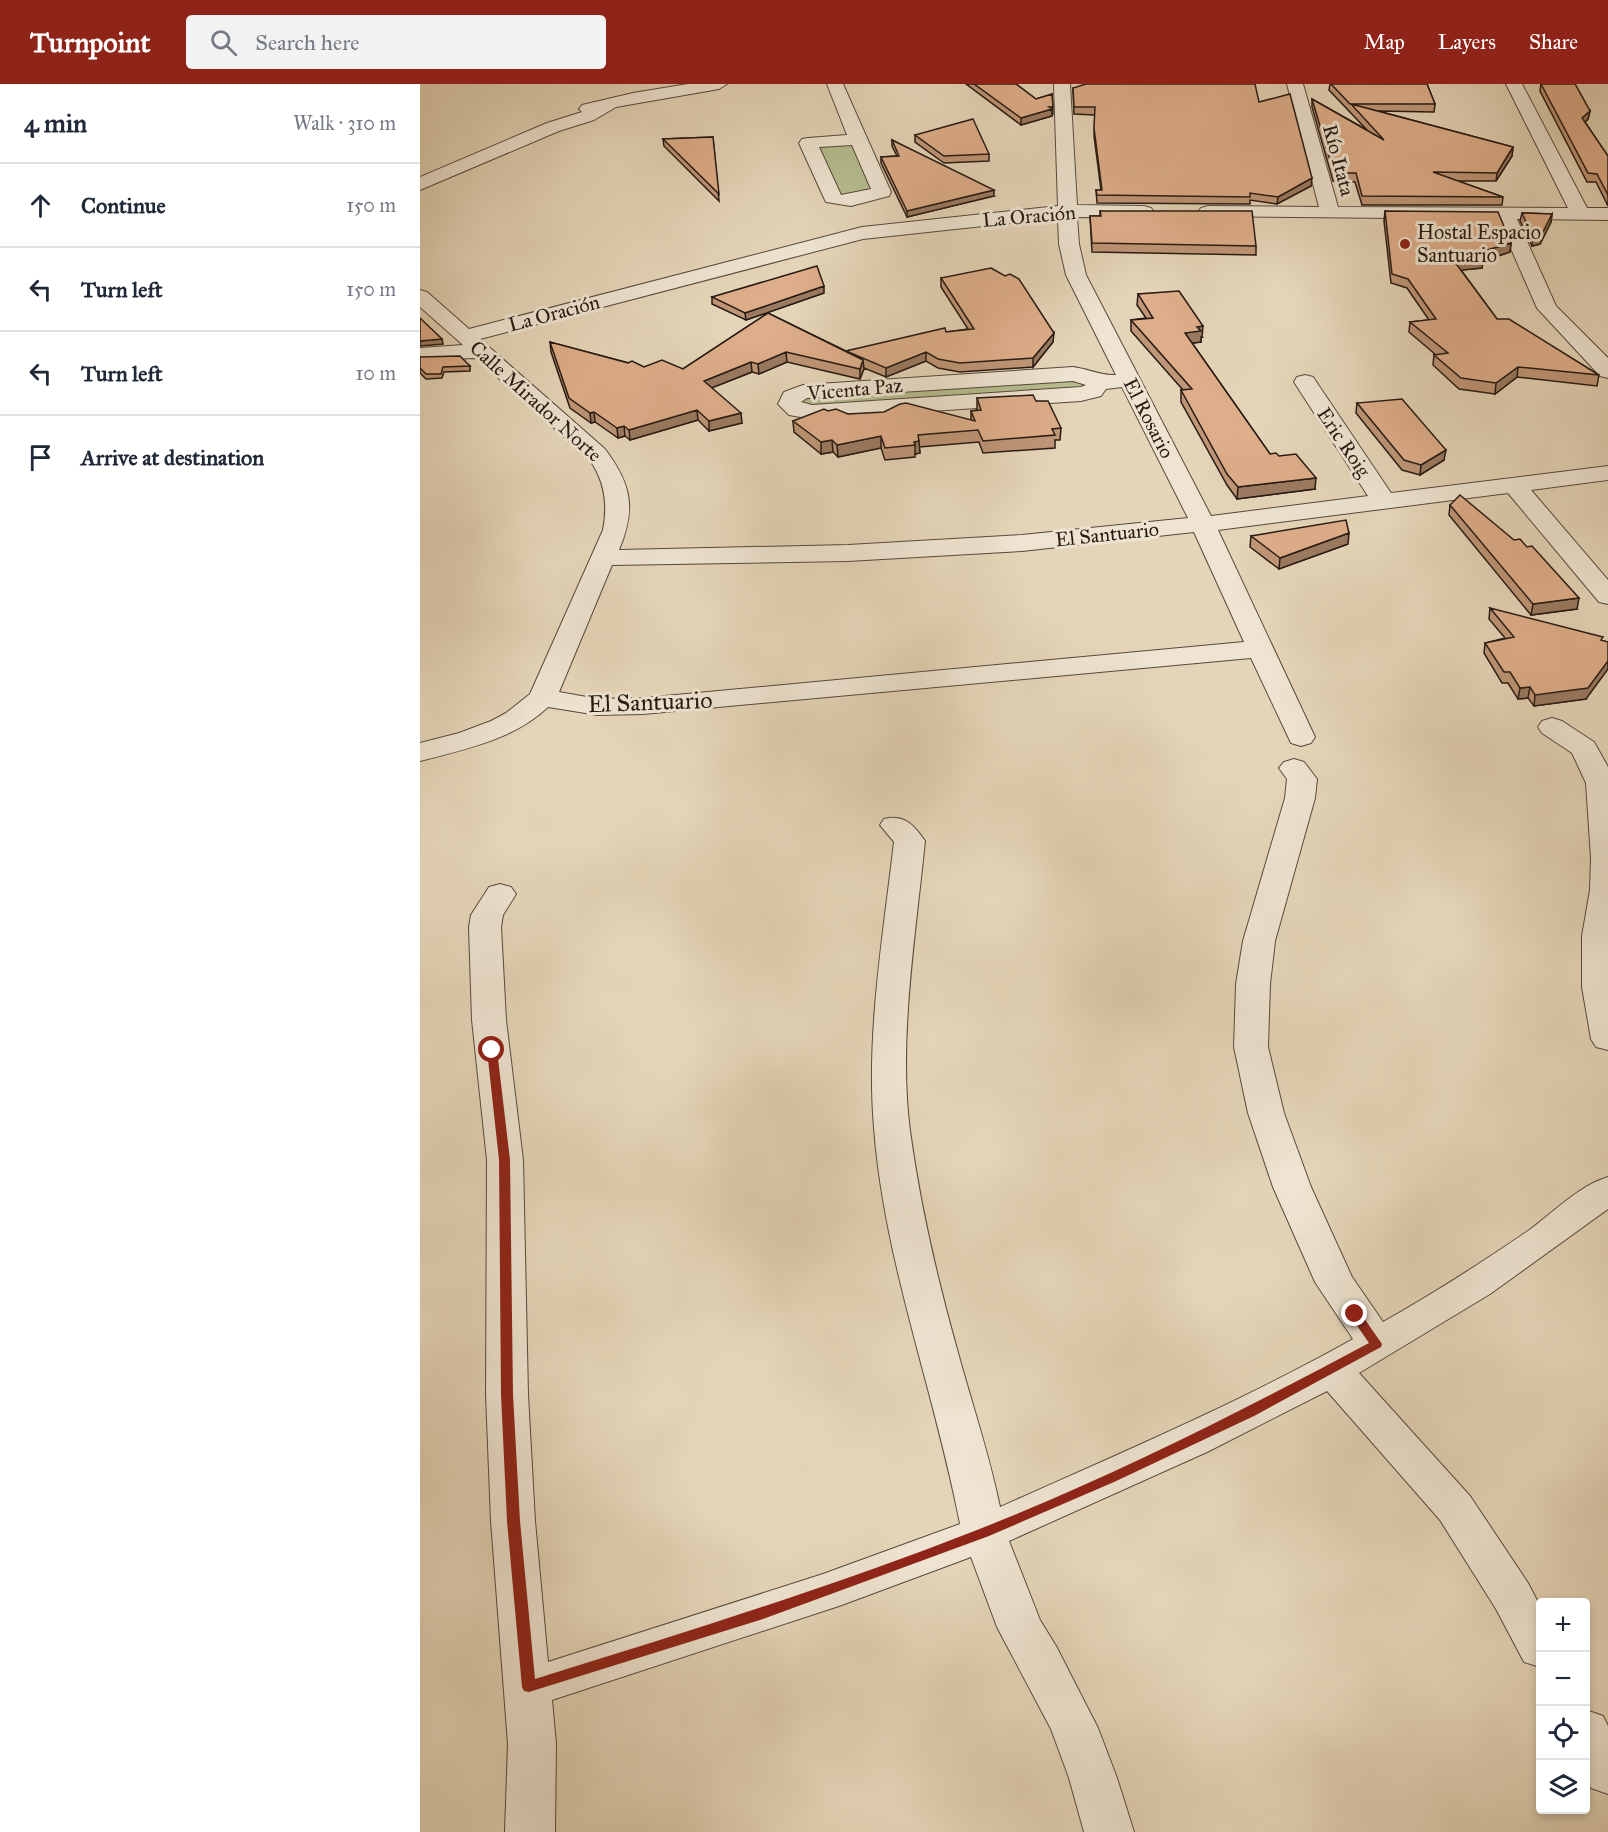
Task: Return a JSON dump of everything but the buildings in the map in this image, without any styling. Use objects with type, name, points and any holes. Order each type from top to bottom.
[{"type":"street","points":[[420,184],[553,127],[588,116],[610,104],[719,84]]},
{"type":"street","points":[[835,84],[882,192],[837,200],[833,198],[808,143],[858,139]]},
{"type":"street","name":"El Rosario","points":[[1062,84],[1069,243],[1076,275],[1203,524],[1261,649],[1297,752],[1302,779],[1300,798],[1259,941],[1252,984],[1251,1047],[1266,1113],[1293,1187],[1335,1282],[1377,1344]]},
{"type":"street","name":"Río Itata","points":[[1295,84],[1330,213]]},
{"type":"street","points":[[1514,84],[1545,141],[1580,214]]},
{"type":"street","name":"La Oración","points":[[420,354],[473,344],[862,233],[1067,211],[1163,212]]},
{"type":"street","points":[[1187,212],[1608,214]]},
{"type":"street","points":[[1505,214],[1546,308],[1608,371]]},
{"type":"street","name":"Calle Mirador Norte","points":[[420,296],[592,449],[612,475],[619,500],[619,515],[603,558],[542,698]]},
{"type":"street","name":"Vicenta Paz","points":[[1099,382],[1093,391],[1081,394],[812,412],[797,410],[789,404],[792,397],[803,392],[1073,374],[1093,377],[1099,382],[1130,380]]},
{"type":"street","name":"Eric Roig","points":[[1305,382],[1384,501]]},
{"type":"street","name":"El Santuario","points":[[603,558],[766,556],[1022,543],[1203,524],[1608,473]]},
{"type":"street","points":[[1515,486],[1608,596]]},
{"type":"street","name":"El Santuario","points":[[542,698],[580,705],[643,706],[1261,649]]},
{"type":"street","points":[[420,752],[492,732],[523,715],[542,698]]},
{"type":"street","points":[[1552,727],[1584,748],[1601,783],[1607,858],[1606,890],[1598,936],[1599,987],[1608,1039]]},
{"type":"street","points":[[895,825],[910,841],[892,1004],[890,1076],[893,1135],[905,1211],[924,1296],[974,1479],[984,1533],[1020,1627],[1040,1660],[1074,1728],[1094,1778],[1109,1832]]},
{"type":"street","points":[[500,894],[487,915],[485,927],[489,1020],[505,1160],[508,1407],[513,1521],[529,1687],[532,1744],[530,1832]]},
{"type":"street","points":[[529,1687],[763,1614],[984,1533],[1163,1454],[1250,1413],[1377,1344],[1511,1261],[1608,1190]]},
{"type":"street","points":[[1332,1370],[1455,1508],[1512,1596],[1536,1641]]},
{"type":"street","points":[[1590,1739],[1608,1773]]},
{"type":"green space","points":[[854,144],[876,191],[838,196],[817,147]]},
{"type":"green space","points":[[1066,377],[1088,381],[1086,388],[806,409],[798,401],[800,399]]},
{"type":"place","name":"Hostal Espacio Santuario","points":[[1405,244]]},
{"type":"route","points":[[492,1050],[505,1160],[508,1269],[507,1395],[513,1521],[529,1687],[763,1614],[906,1563],[984,1533],[1153,1459],[1286,1395],[1377,1344],[1355,1314]]}]
